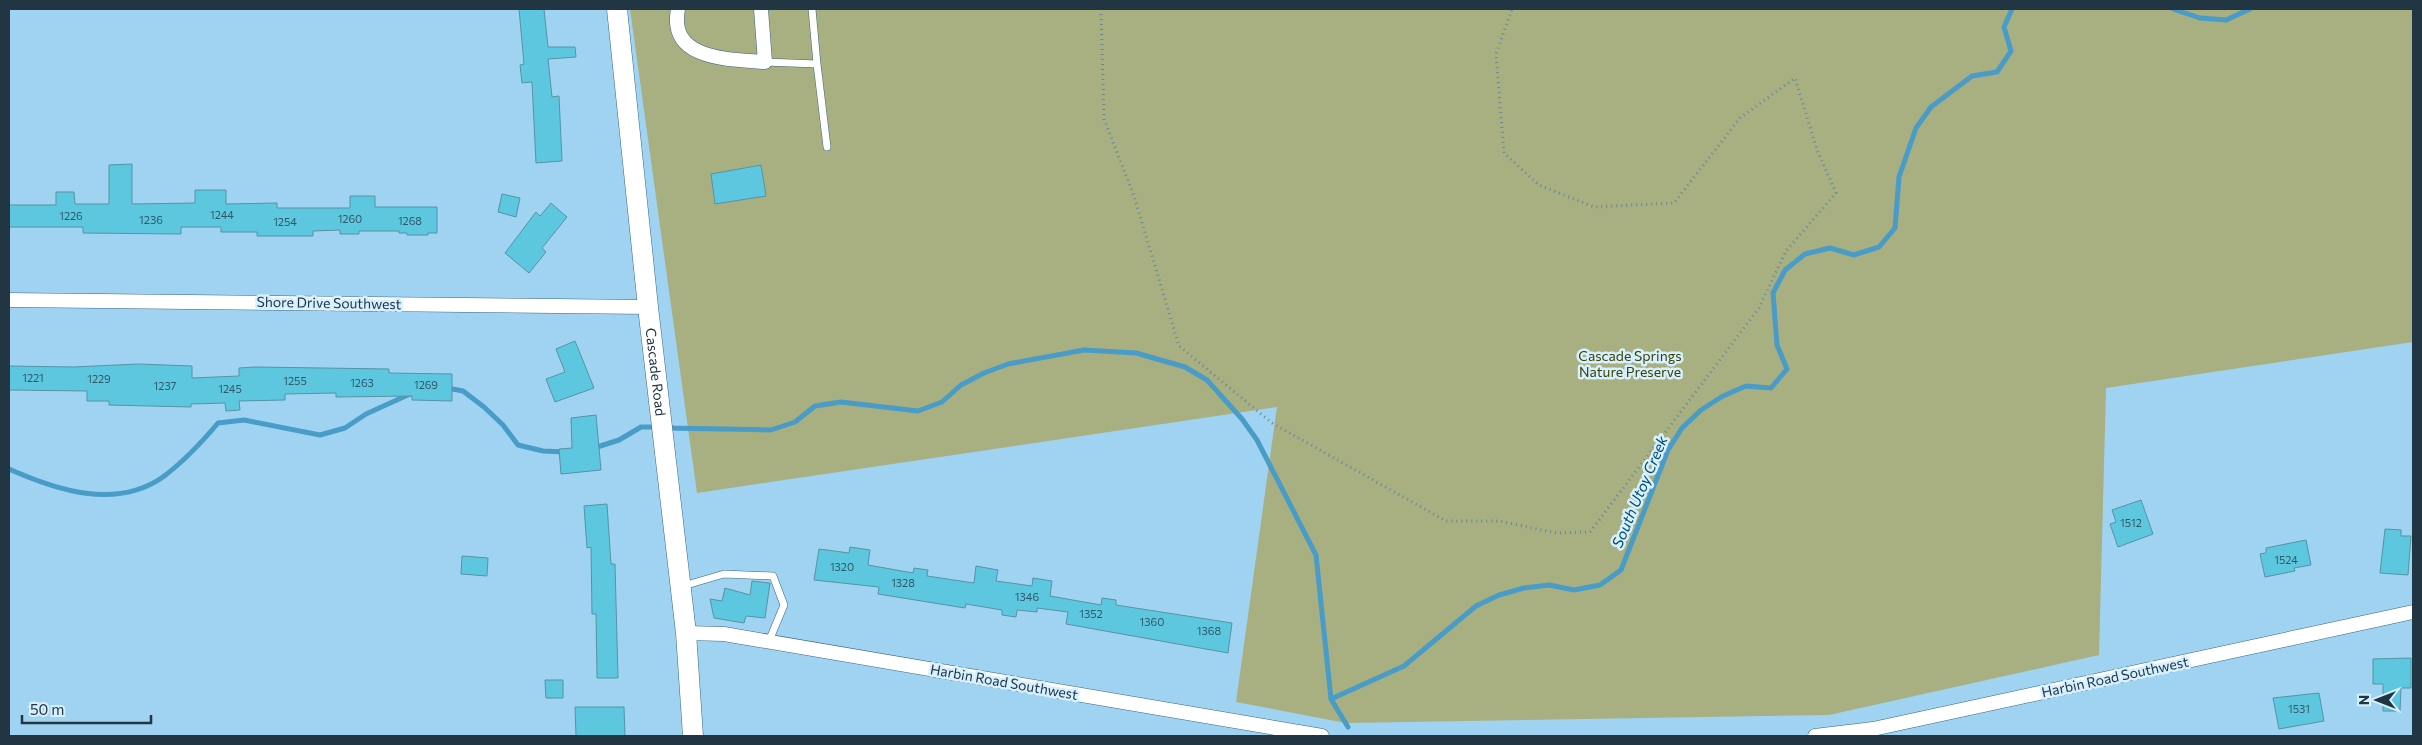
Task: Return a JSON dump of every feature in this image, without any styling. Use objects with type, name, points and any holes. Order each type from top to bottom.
[{"type":"main road","name":"Cascade Road","points":[[617,9],[648,307],[686,633],[693,736]]},
{"type":"street","points":[[678,9],[679,34],[691,50],[722,59],[765,62],[761,9]]},
{"type":"street","name":"Shore Drive Southwest","points":[[9,300],[648,307]]},
{"type":"street","name":"Harbin Road Southwest","points":[[1815,736],[1873,729],[2413,612]]},
{"type":"street","name":"Harbin Road Southwest","points":[[686,633],[724,634],[769,641],[1322,736]]},
{"type":"lane","points":[[812,9],[827,147]]},
{"type":"lane","points":[[765,62],[818,64]]},
{"type":"lane","points":[[680,587],[724,574],[773,576],[784,606],[769,641]]},
{"type":"path","points":[[1100,9],[1104,119],[1134,196],[1179,346],[1272,423],[1446,521],[1499,521],[1556,533],[1590,532],[1759,308],[1786,250],[1836,193],[1817,150],[1795,78],[1740,118],[1674,203],[1594,207],[1539,185],[1504,153],[1496,54],[1512,9]]},
{"type":"green space","name":"Cascade Springs Nature Preserve","points":[[630,9],[2413,9],[2413,342],[2106,388],[2099,655],[1829,715],[1346,723],[1236,702],[1277,407],[697,493]]},
{"type":"building","points":[[519,9],[544,9],[548,47],[575,47],[576,57],[548,59],[552,97],[559,96],[562,161],[536,163],[532,82],[522,83],[520,65],[524,64]]},
{"type":"building","points":[[132,164],[132,204],[195,203],[195,190],[226,190],[226,204],[277,203],[277,208],[350,208],[350,196],[375,196],[375,207],[437,207],[437,233],[407,235],[407,233],[399,233],[399,231],[359,231],[359,234],[340,234],[340,230],[313,231],[313,236],[257,236],[257,232],[221,232],[221,227],[181,227],[181,234],[83,233],[83,227],[9,227],[9,205],[56,205],[56,192],[74,192],[75,204],[109,204],[109,165]]},
{"type":"building","points":[[761,165],[766,196],[715,204],[711,174]]},
{"type":"building","points":[[502,194],[520,198],[516,217],[498,212]]},
{"type":"building","points":[[551,203],[567,217],[542,248],[546,252],[529,273],[505,253],[536,212],[540,216]]},
{"type":"building","points":[[575,341],[594,388],[555,402],[546,379],[565,372],[556,349]]},
{"type":"building","points":[[138,364],[192,366],[192,378],[239,376],[239,368],[255,367],[389,369],[389,373],[452,374],[452,401],[412,400],[412,396],[336,397],[336,393],[285,394],[285,400],[239,401],[240,410],[226,411],[225,403],[191,404],[191,407],[109,405],[109,401],[87,401],[87,391],[9,390],[9,366],[73,367]]},
{"type":"building","points":[[596,415],[601,470],[561,474],[559,449],[572,448],[571,418]]},
{"type":"building","points":[[2141,500],[2153,534],[2118,547],[2110,524],[2116,522],[2112,510]]},
{"type":"building","points":[[607,504],[611,564],[615,564],[618,678],[597,678],[596,614],[592,614],[591,547],[587,548],[584,506]]},
{"type":"building","points":[[2385,529],[2401,530],[2401,536],[2411,536],[2408,575],[2380,573]]},
{"type":"building","points":[[2306,540],[2311,565],[2294,568],[2295,571],[2265,577],[2260,554],[2266,553],[2266,548]]},
{"type":"building","points":[[850,547],[870,550],[868,565],[913,573],[914,568],[928,570],[927,576],[974,583],[976,566],[998,570],[996,581],[1032,586],[1033,578],[1052,581],[1050,596],[1101,605],[1102,598],[1116,600],[1116,605],[1232,623],[1228,653],[1066,624],[1068,612],[1037,608],[1037,612],[1017,610],[1016,617],[1002,615],[1002,610],[966,604],[965,608],[878,594],[879,587],[814,580],[819,549],[849,553]]},
{"type":"building","points":[[462,556],[488,558],[487,576],[461,574]]},
{"type":"building","points":[[752,581],[770,583],[765,618],[746,616],[744,623],[714,618],[710,599],[722,601],[725,588],[750,595]]},
{"type":"building","points":[[2411,658],[2411,688],[2401,688],[2400,711],[2383,711],[2383,684],[2373,684],[2373,659]]},
{"type":"building","points":[[545,680],[563,680],[563,698],[546,698]]},
{"type":"building","points":[[2319,693],[2324,721],[2279,729],[2273,698]]},
{"type":"building","points":[[575,707],[624,707],[625,736],[576,736]]},
{"type":"waterway","name":"South Utoy Creek","points":[[1331,699],[1404,666],[1476,606],[1499,595],[1524,588],[1549,585],[1574,590],[1600,585],[1621,570],[1668,450],[1682,428],[1701,410],[1723,396],[1746,386],[1771,388],[1787,369],[1777,345],[1773,293],[1785,270],[1805,254],[1830,248],[1854,255],[1879,247],[1895,228],[1899,177],[1916,128],[1931,107],[1972,76],[1997,72],[2011,51],[2004,27],[2012,9]]},
{"type":"waterway","name":"South Utoy Creek","points":[[2173,9],[2200,18],[2226,20],[2250,9]]},
{"type":"waterway","points":[[666,428],[771,430],[795,422],[815,406],[841,402],[918,411],[942,402],[961,385],[984,373],[1008,364],[1084,350],[1136,353],[1185,367],[1207,380],[1242,419],[1257,440],[1316,555],[1331,699],[1348,727]]},
{"type":"waterway","points":[[447,388],[463,391],[484,407],[503,425],[518,445],[543,451],[565,452]]},
{"type":"waterway","points":[[9,469],[46,484],[66,489],[106,495],[126,493],[145,487],[163,477],[192,452],[218,423],[244,420],[320,435],[345,428],[366,414],[410,394]]},
{"type":"waterway","points":[[594,448],[619,440],[641,427],[658,427]]}]
